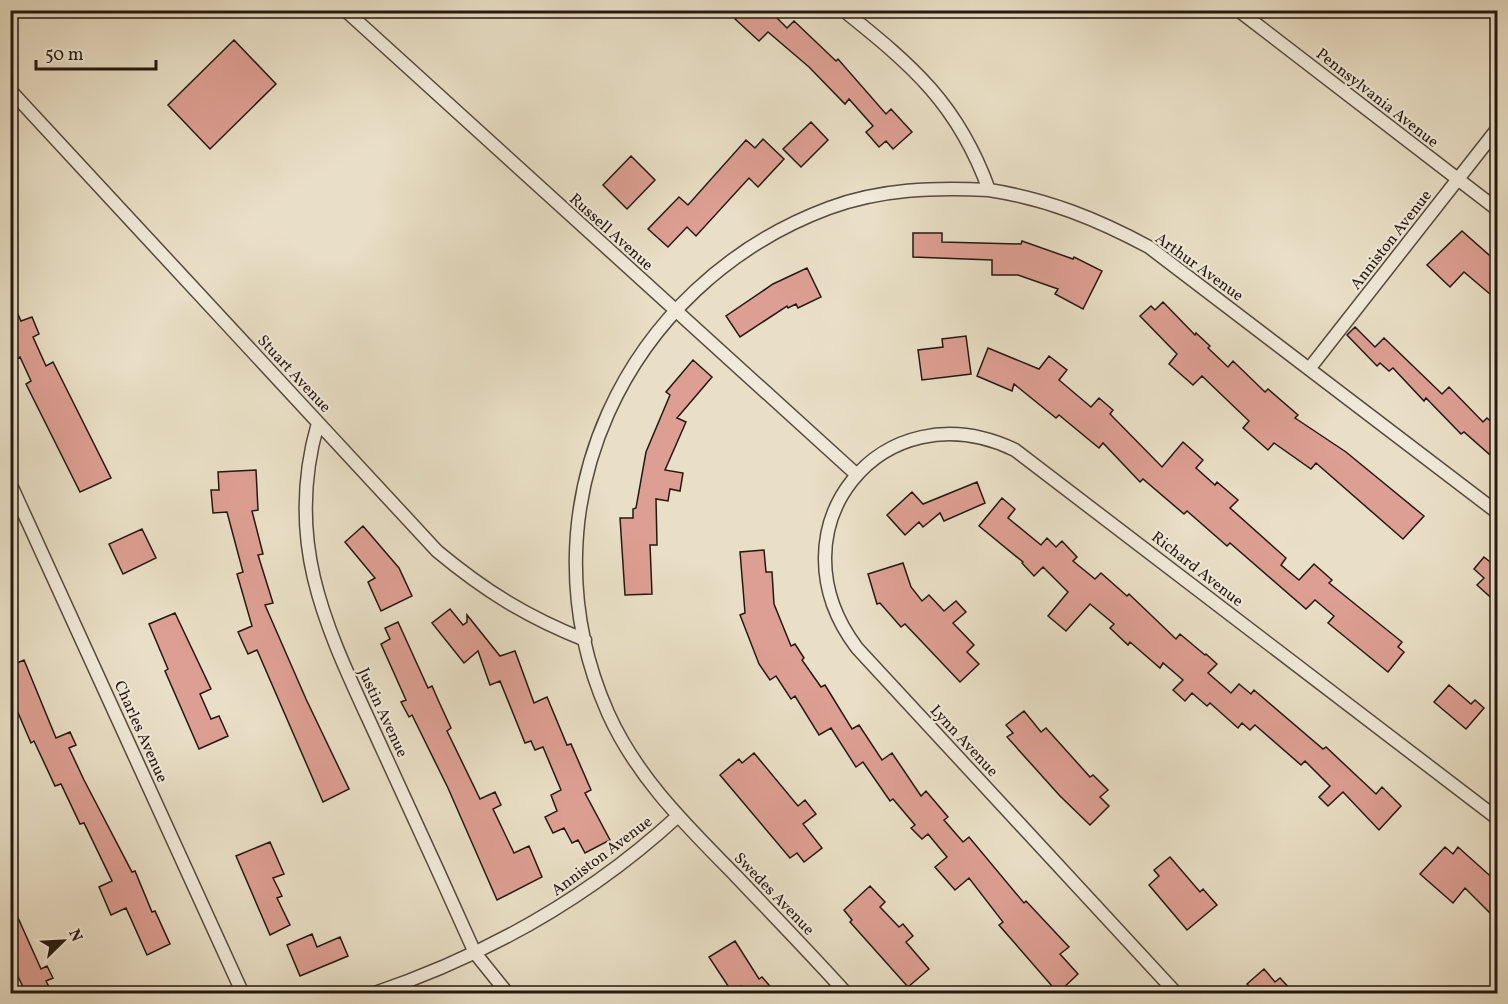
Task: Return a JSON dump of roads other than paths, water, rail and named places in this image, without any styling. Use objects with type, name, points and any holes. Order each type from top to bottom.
[{"type":"street","points":[[10,16],[16,10]]},
{"type":"street","name":"Russell Avenue","points":[[345,10],[857,475]]},
{"type":"street","points":[[843,10],[893,50],[931,88],[961,126],[976,155],[989,190]]},
{"type":"street","name":"Pennsylvania Avenue","points":[[1238,10],[1497,210]]},
{"type":"street","name":"Stuart Avenue","points":[[10,90],[420,534],[474,582],[521,612],[585,640]]},
{"type":"street","name":"Anniston Avenue","points":[[1309,369],[1497,128]]},
{"type":"street","name":"Anniston Avenue","points":[[372,993],[475,953],[564,904],[634,854],[678,816],[643,774],[619,734],[600,691],[585,640],[579,609],[576,563],[579,516],[588,471],[602,426],[622,384],[646,345],[692,292],[747,248],[788,225],[831,208],[899,191],[946,188],[989,190]]},
{"type":"street","name":"Arthur Avenue","points":[[989,190],[1060,206],[1106,224],[1149,247],[1497,513]]},
{"type":"street","name":"Justin Avenue","points":[[318,423],[307,468],[304,505],[308,555],[325,622],[475,953],[508,993]]},
{"type":"street","name":"Richard Avenue","points":[[857,475],[873,460],[897,445],[923,436],[963,434],[1015,450],[1497,819]]},
{"type":"street","name":"Lynn Avenue","points":[[857,475],[833,514],[823,564],[827,591],[843,629],[857,648],[1177,993]]},
{"type":"street","name":"Charles Avenue","points":[[10,483],[243,993]]},
{"type":"street","name":"Swedes Avenue","points":[[678,816],[847,993]]}]
